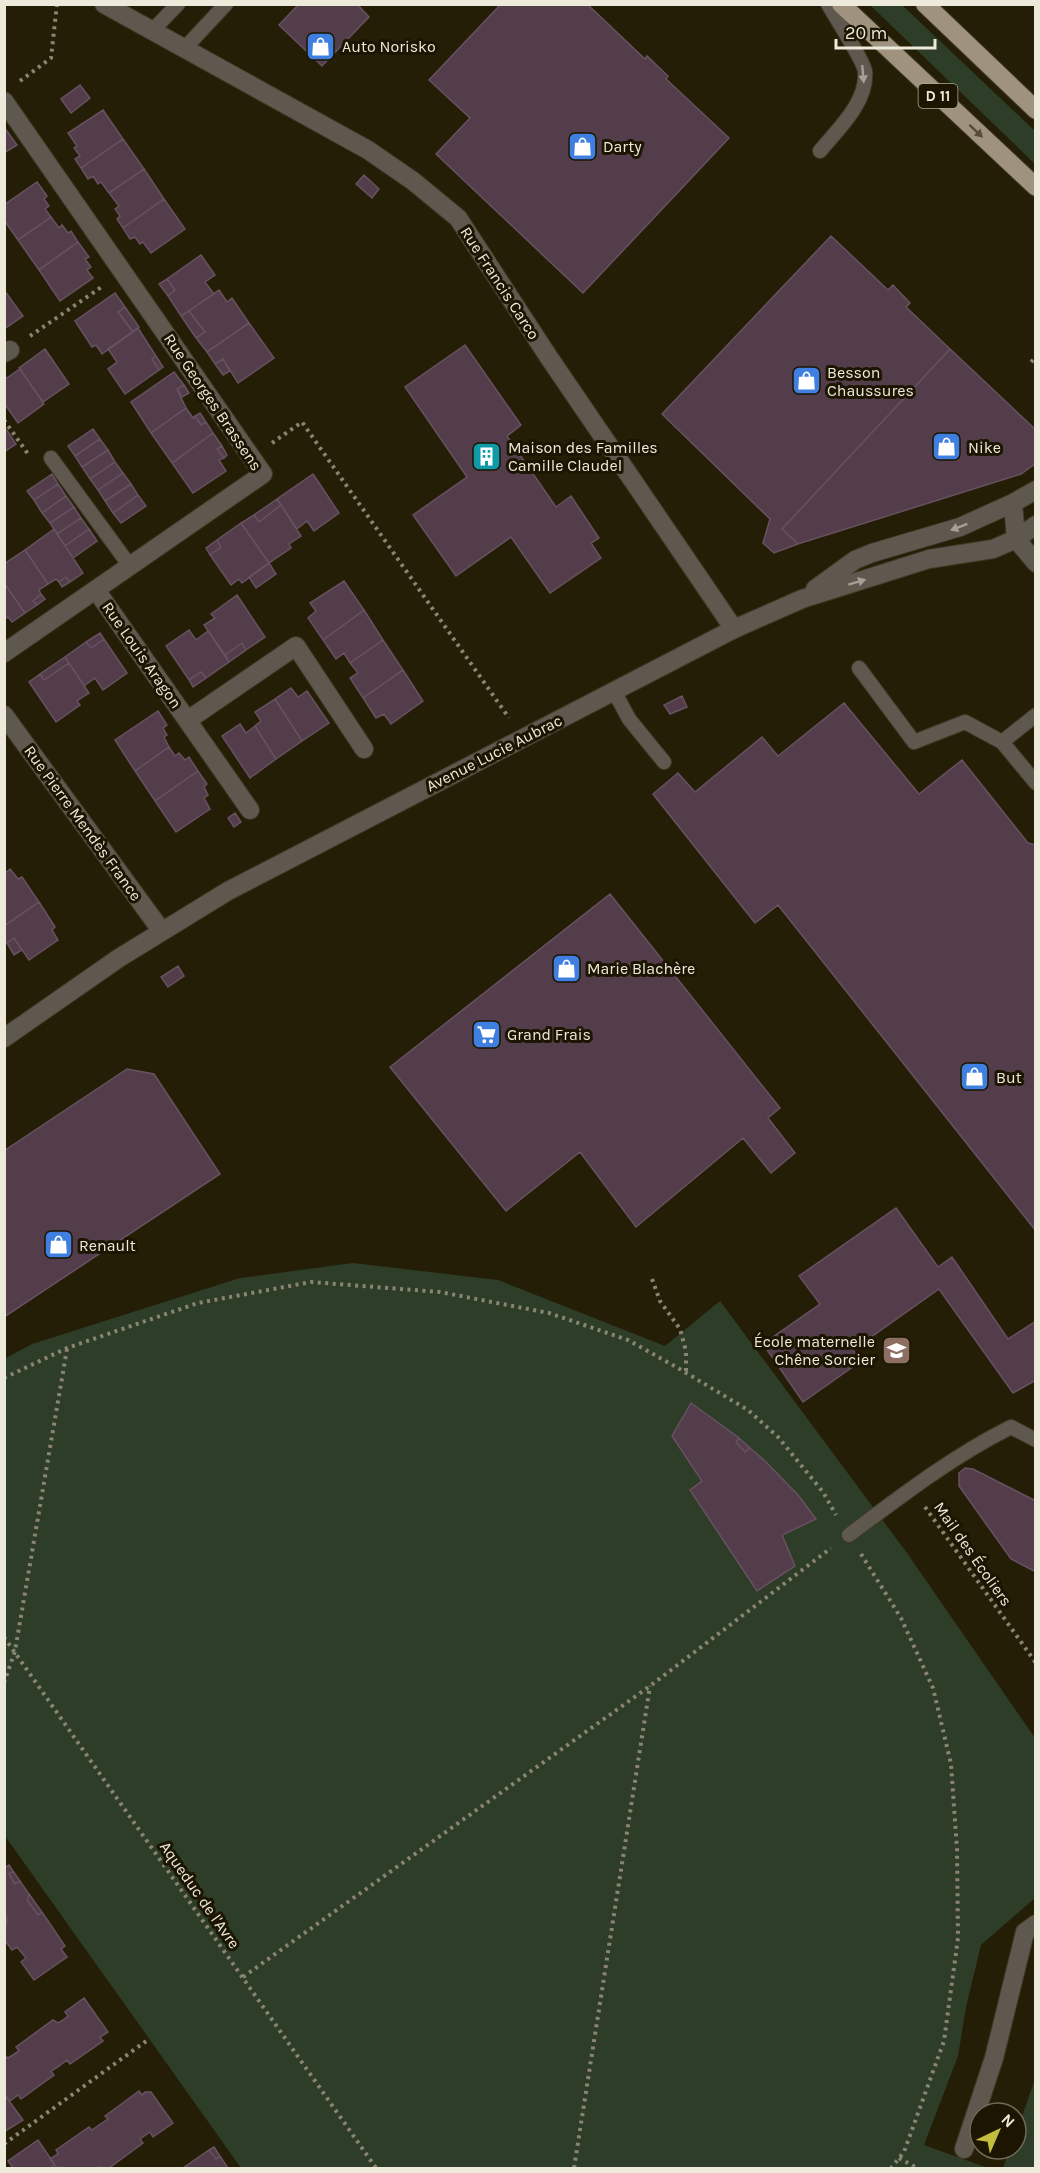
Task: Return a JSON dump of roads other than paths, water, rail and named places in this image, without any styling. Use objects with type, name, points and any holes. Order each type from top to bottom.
[{"type":"main road","name":"D 11","points":[[841,4],[1035,187]]},
{"type":"main road","points":[[925,4],[1035,110]]},
{"type":"street","name":"Rue Francis Carco","points":[[105,4],[368,150],[458,218],[548,356],[734,629]]},
{"type":"street","name":"Rue Georges Brassens","points":[[4,653],[263,474],[124,271],[9,93]]},
{"type":"street","points":[[802,599],[855,560],[960,527],[1013,503],[1035,489]]},
{"type":"street","points":[[1013,503],[1035,528]]},
{"type":"street","points":[[1013,503],[1016,539],[1035,563]]},
{"type":"street","name":"Avenue Lucie Aubrac","points":[[4,1038],[161,930],[228,891],[734,629],[802,599],[928,559],[993,549],[1035,528]]},
{"type":"street","name":"Rue Louis Aragon","points":[[96,590],[250,810]]},
{"type":"street","name":"Rue Louis Aragon","points":[[188,720],[296,646],[364,749]]},
{"type":"street","name":"Rue Pierre Mendès France","points":[[4,715],[161,930]]},
{"type":"street","points":[[964,2150],[994,2058],[1025,1932],[1035,1924]]},
{"type":"lane","points":[[152,31],[178,4]]},
{"type":"lane","points":[[184,49],[226,4]]},
{"type":"lane","points":[[820,151],[850,114],[864,91],[865,69],[828,4]]},
{"type":"lane","points":[[51,458],[130,566]]},
{"type":"lane","points":[[859,668],[914,742],[965,722],[1002,742],[1035,783]]},
{"type":"lane","points":[[614,691],[629,719],[664,762]]},
{"type":"lane","points":[[1002,742],[1035,715]]},
{"type":"lane","points":[[849,1535],[980,1443],[1011,1427],[1035,1440]]},
{"type":"place","name":"Auto Norisko","points":[[321,46]]},
{"type":"place","name":"Darty","points":[[582,146]]},
{"type":"place","name":"Besson Chaussures","points":[[806,381]]},
{"type":"place","name":"Nike","points":[[947,447]]},
{"type":"place","name":"Maison des Familles Camille Claudel","points":[[487,456]]},
{"type":"place","name":"Marie Blachère","points":[[566,968]]},
{"type":"place","name":"Grand Frais","points":[[486,1034]]},
{"type":"place","name":"But","points":[[975,1077]]},
{"type":"place","name":"Renault","points":[[58,1245]]},
{"type":"place","name":"École maternelle Chêne Sorcier","points":[[896,1350]]}]
